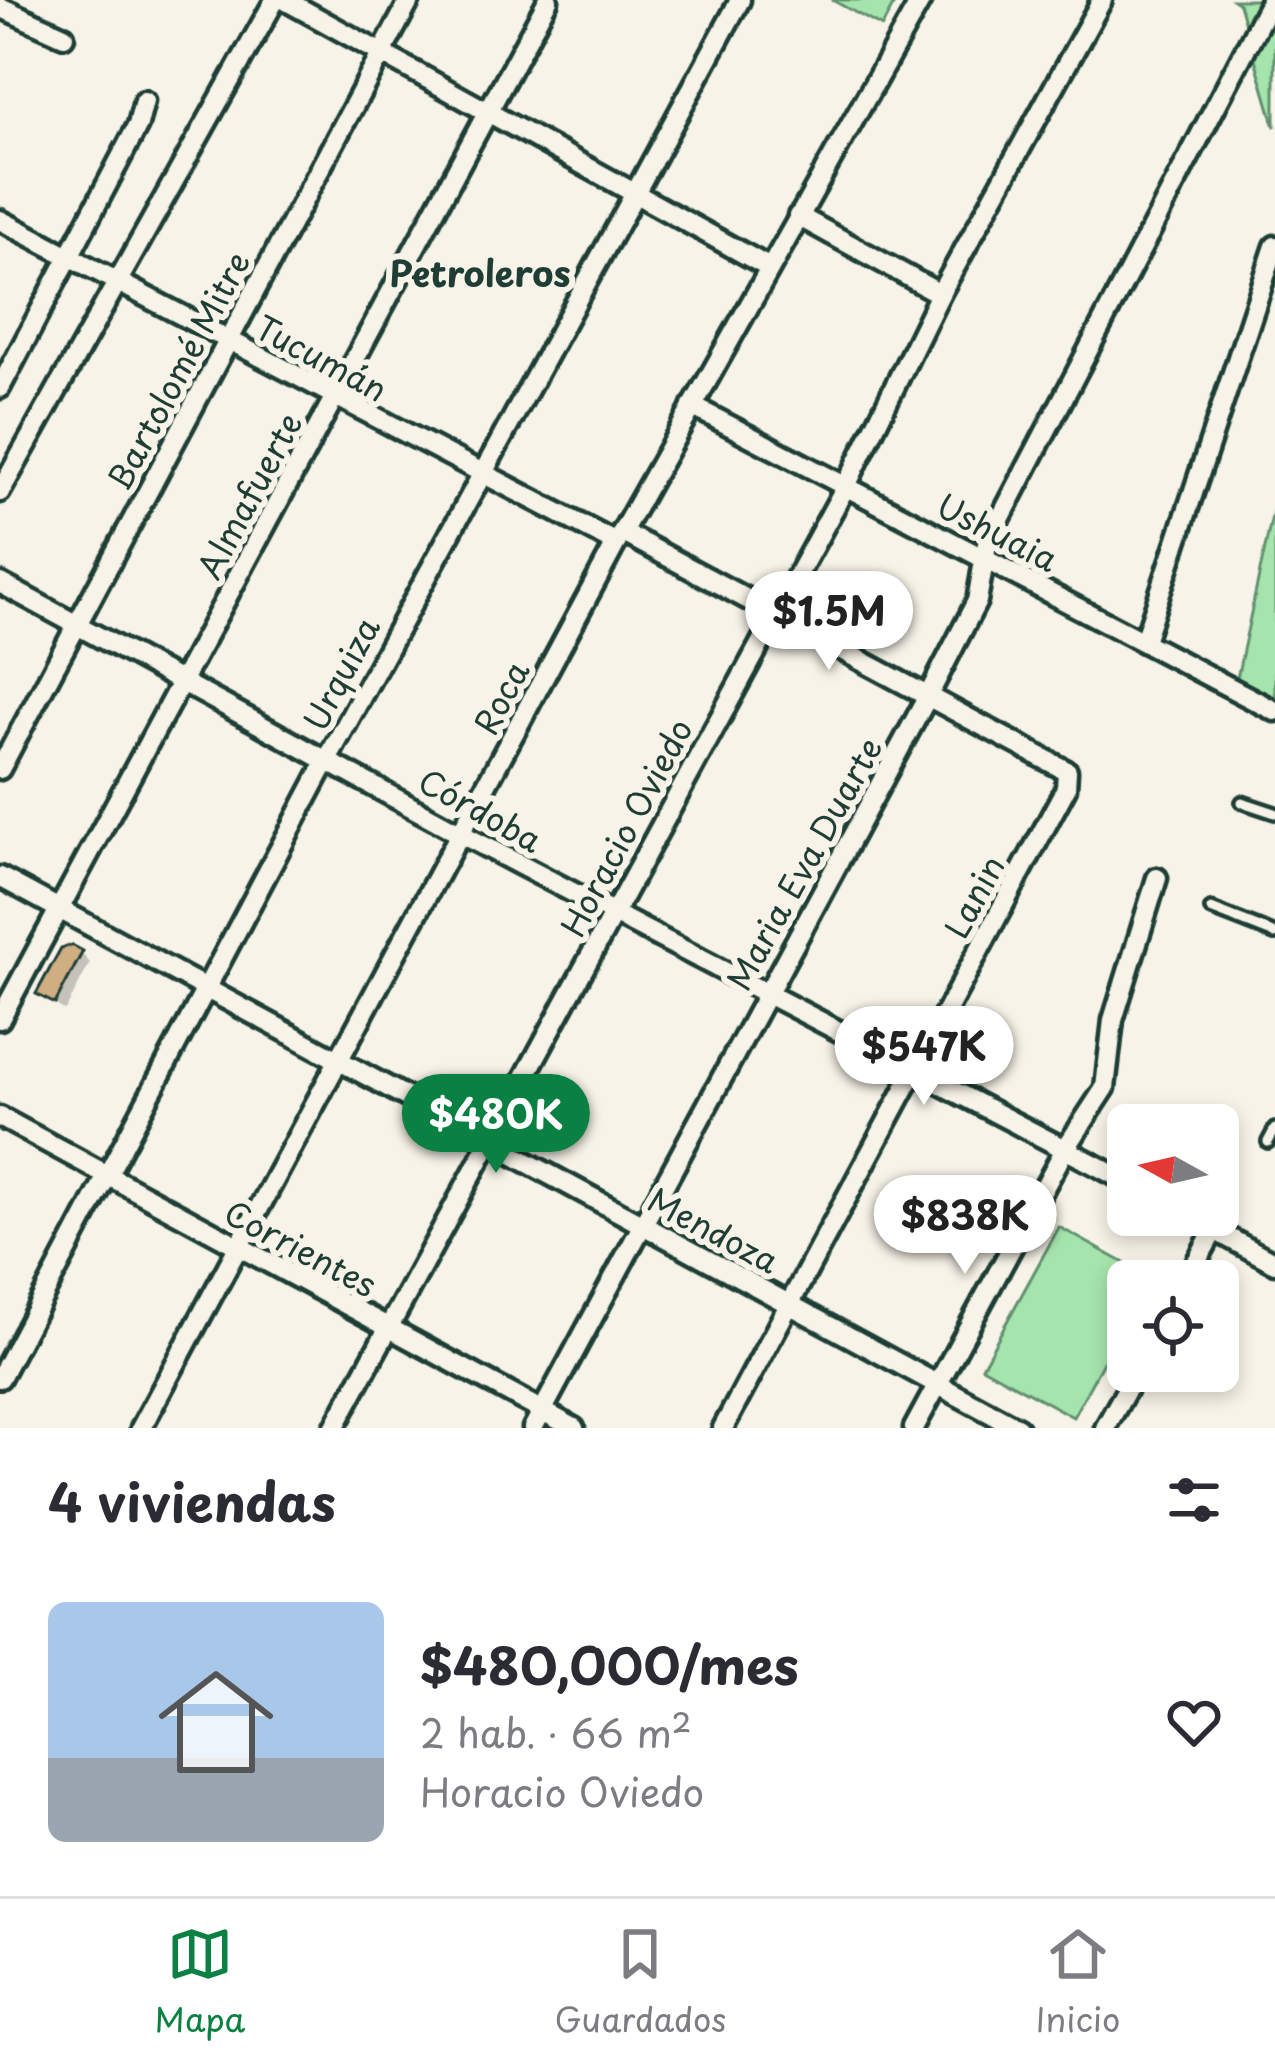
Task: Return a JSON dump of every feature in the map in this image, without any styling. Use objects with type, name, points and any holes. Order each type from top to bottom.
[{"type":"street","points":[[0,492],[275,0]]},
{"type":"street","points":[[285,0],[768,267]]},
{"type":"street","name":"Bartolomé Mitre","points":[[0,770],[410,0]]},
{"type":"street","name":"Almafuerte","points":[[0,1019],[548,0]]},
{"type":"street","name":"Urquiza","points":[[0,1378],[328,758],[740,0]]},
{"type":"street","name":"Roca","points":[[141,1428],[619,538],[921,0]]},
{"type":"street","name":"Horacio Oviedo","points":[[334,1428],[846,486],[940,294],[1102,0]]},
{"type":"street","name":"Maria Eva Duarte","points":[[538,1419],[928,696],[977,601],[984,557],[1270,0]]},
{"type":"street","points":[[0,8],[64,36]]},
{"type":"street","points":[[0,388],[138,125],[144,101]]},
{"type":"street","points":[[798,216],[940,294]]},
{"type":"street","name":"Tucumán","points":[[0,220],[333,399],[774,613],[1067,772]]},
{"type":"street","points":[[1144,641],[1275,246]]},
{"type":"street","name":"Ushuaia","points":[[692,406],[1275,712]]},
{"type":"street","name":"Córdoba","points":[[0,583],[613,915],[1107,1172]]},
{"type":"street","name":"Lanin","points":[[723,1428],[1066,788],[1067,772]]},
{"type":"street","name":"Mendoza","points":[[0,877],[1018,1428]]},
{"type":"street","points":[[914,1428],[1064,1151],[1105,1088],[1113,1020],[1156,878]]},
{"type":"street","name":"Corrientes","points":[[0,1117],[389,1328],[538,1419],[574,1428]]},
{"type":"street","points":[[1225,1236],[1275,1263]]},
{"type":"street","points":[[1105,1428],[1125,1392]]},
{"type":"lane","points":[[1243,802],[1275,813]]},
{"type":"lane","points":[[1211,909],[1275,934]]},
{"type":"lane","points":[[1268,1142],[1275,1129]]},
{"type":"green space","points":[[832,0],[896,0],[882,27]]},
{"type":"green space","points":[[1233,0],[1275,0],[1275,127],[1239,4]]},
{"type":"green space","points":[[1275,502],[1275,703],[1237,678]]},
{"type":"green space","points":[[1059,1227],[1119,1260],[1107,1260],[1107,1355],[1073,1417],[982,1367]]},
{"type":"building","points":[[72,945],[83,951],[55,1004],[36,994],[61,948]]},
{"type":"district","name":"Petroleros","points":[[480,272]]}]
